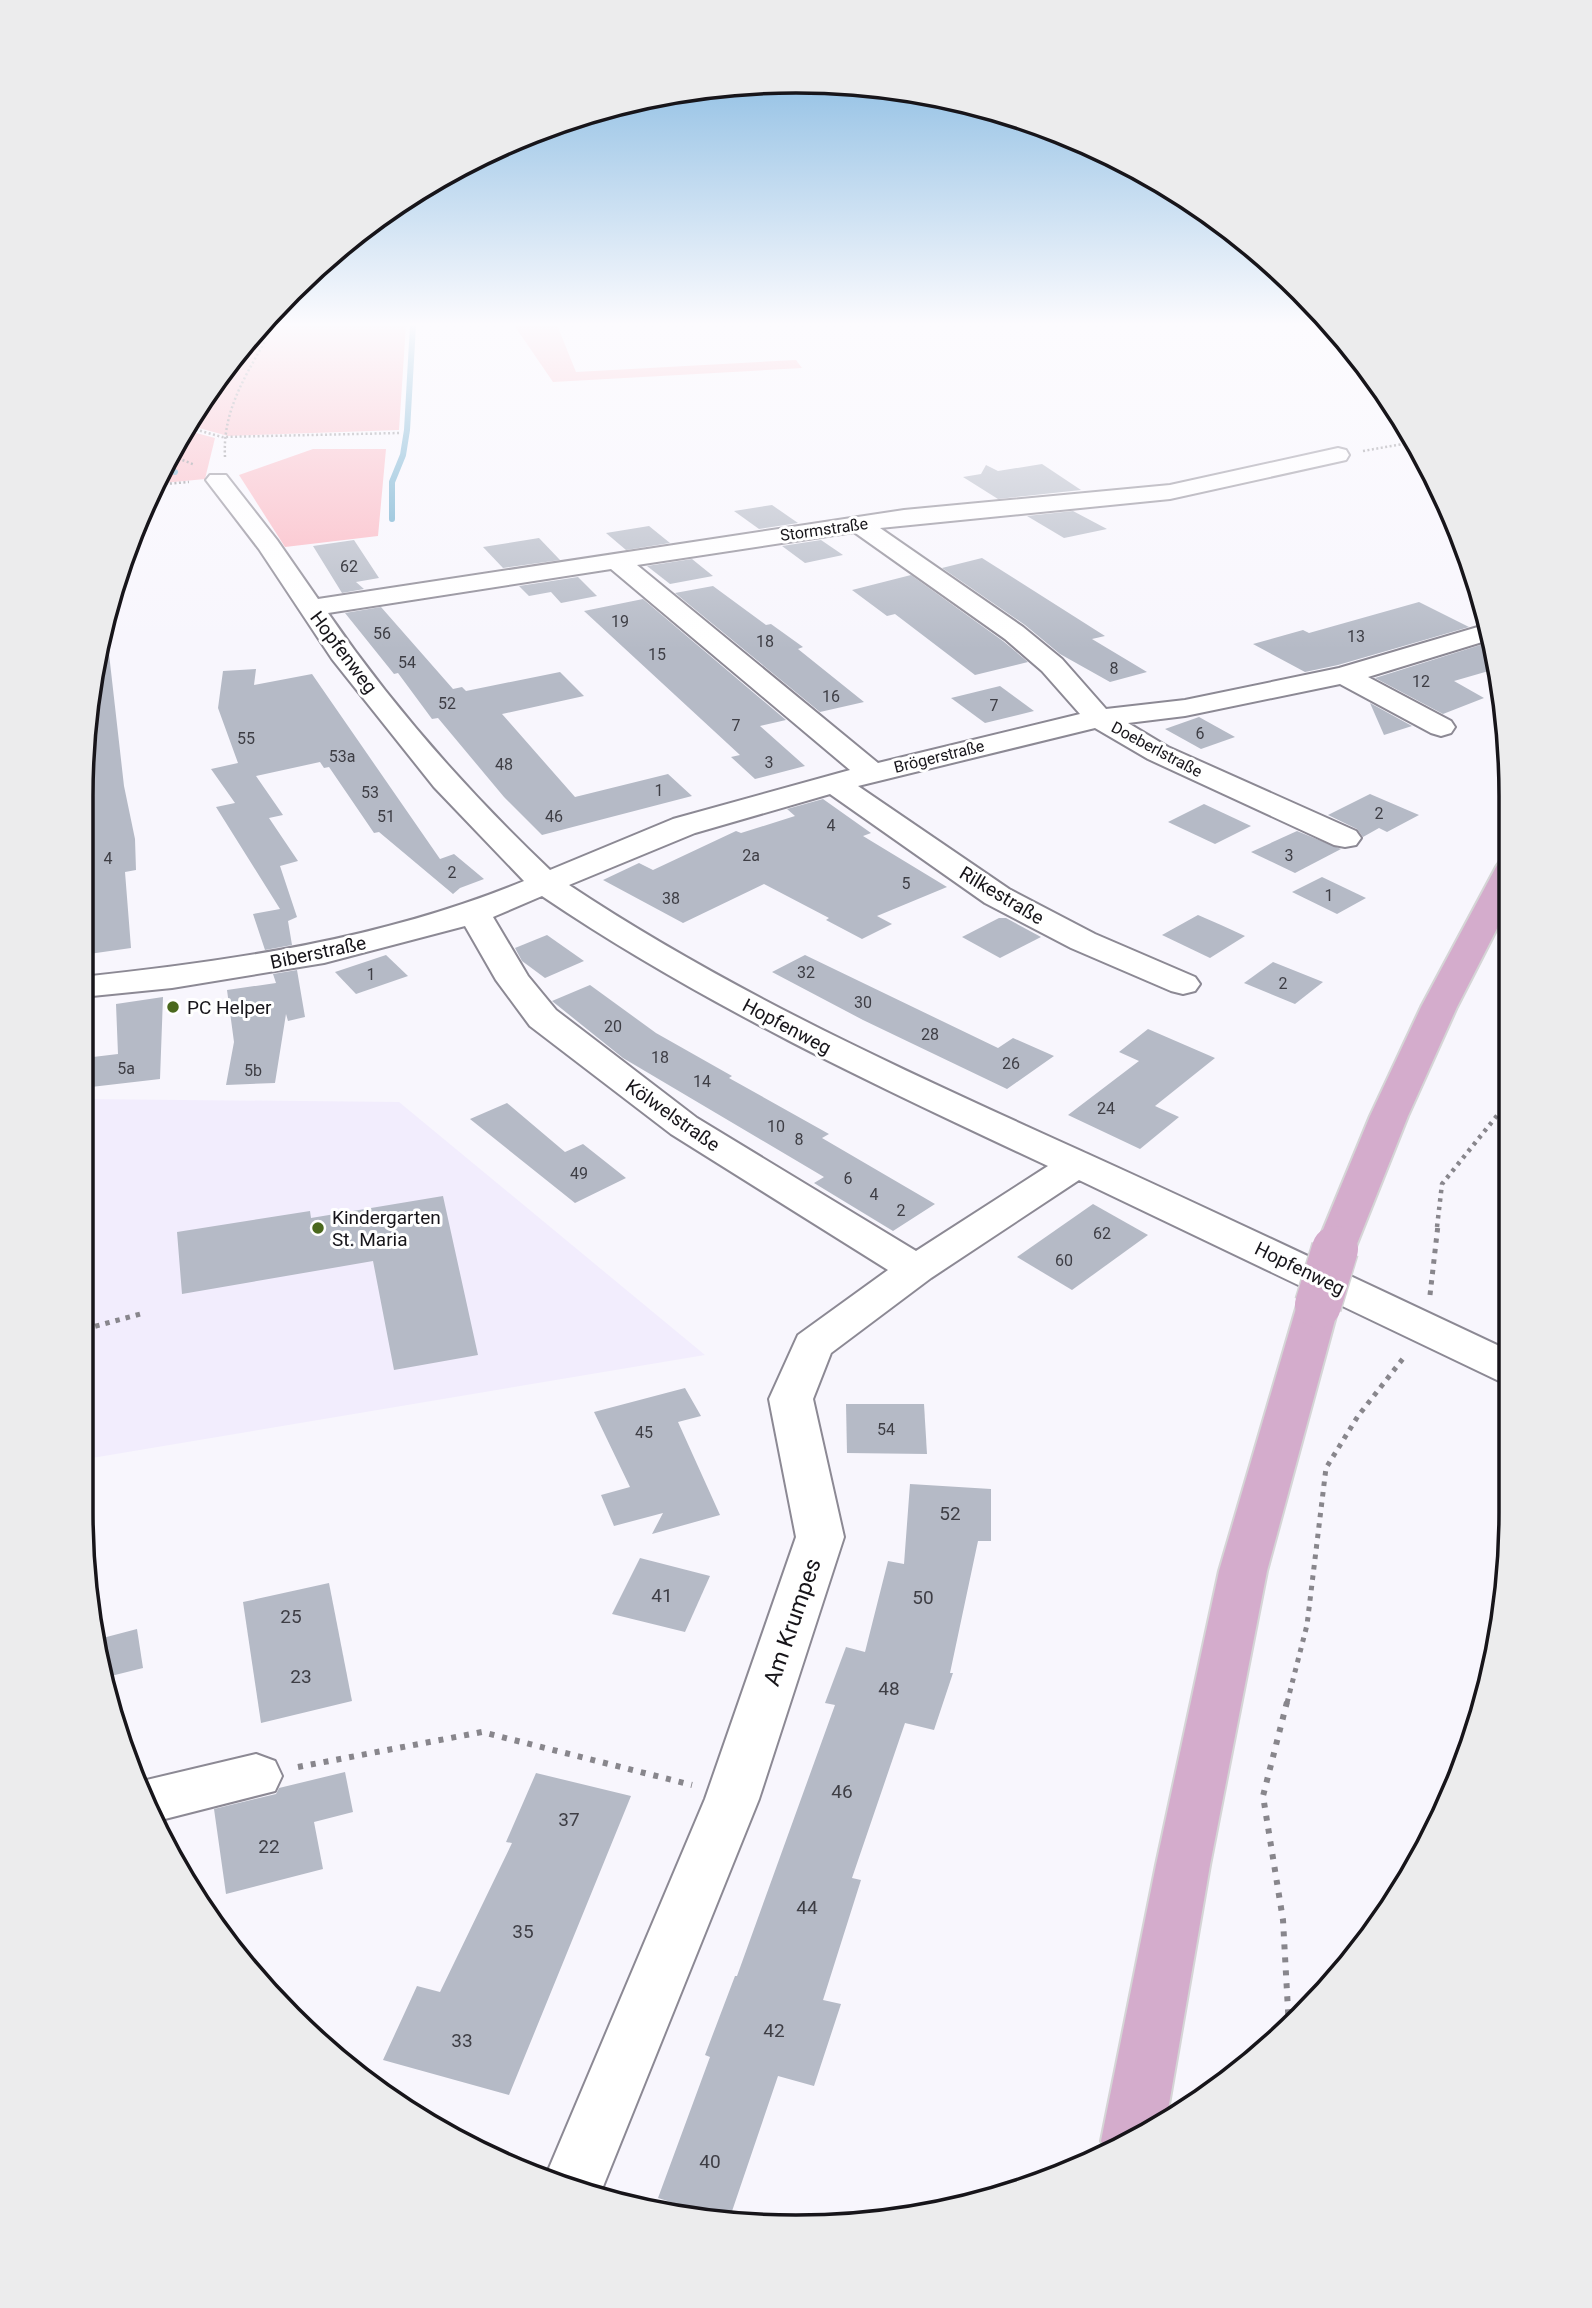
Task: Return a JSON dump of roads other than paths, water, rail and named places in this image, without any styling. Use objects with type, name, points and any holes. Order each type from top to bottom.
[{"type":"main road","points":[[1134,2128],[1182,1865],[1243,1571],[1318,1305],[1335,1249],[1388,1116],[1445,995],[1499,890]]},
{"type":"street","name":"Stormstraße","points":[[311,608],[858,524],[1170,492],[1338,455]]},
{"type":"street","name":"Hopfenweg","points":[[218,480],[268,545],[342,653],[445,781],[547,885],[595,917],[768,1018],[877,1073],[1078,1164],[1499,1364]]},
{"type":"street","name":"Doeberlstraße","points":[[858,524],[1014,633],[1052,665],[1099,718],[1158,753],[1345,838]]},
{"type":"street","points":[[615,560],[872,773]]},
{"type":"street","name":"Brögerstraße","points":[[547,885],[684,826],[834,783],[1099,718],[1185,708],[1345,675],[1480,634]]},
{"type":"street","points":[[1345,675],[1441,727]]},
{"type":"street","name":"Rilkestraße","points":[[834,783],[997,896],[1083,941],[1183,984]]},
{"type":"street","name":"Biberstraße","points":[[93,986],[172,978],[324,953],[474,913],[547,885]]},
{"type":"street","name":"Kölwelstraße","points":[[474,913],[513,979],[543,1018],[684,1126],[916,1269]]},
{"type":"street","name":"Am Krumpes","points":[[575,2180],[732,1799],[820,1538],[791,1399],[813,1345],[916,1269],[1078,1164]]},
{"type":"street","points":[[154,1800],[256,1776]]},
{"type":"waterway","points":[[392,519],[392,482],[403,455],[407,433]]},
{"type":"place","name":"PC Helper","points":[[173,1007]]},
{"type":"place","name":"Kindergarten St. Maria","points":[[318,1228]]}]
